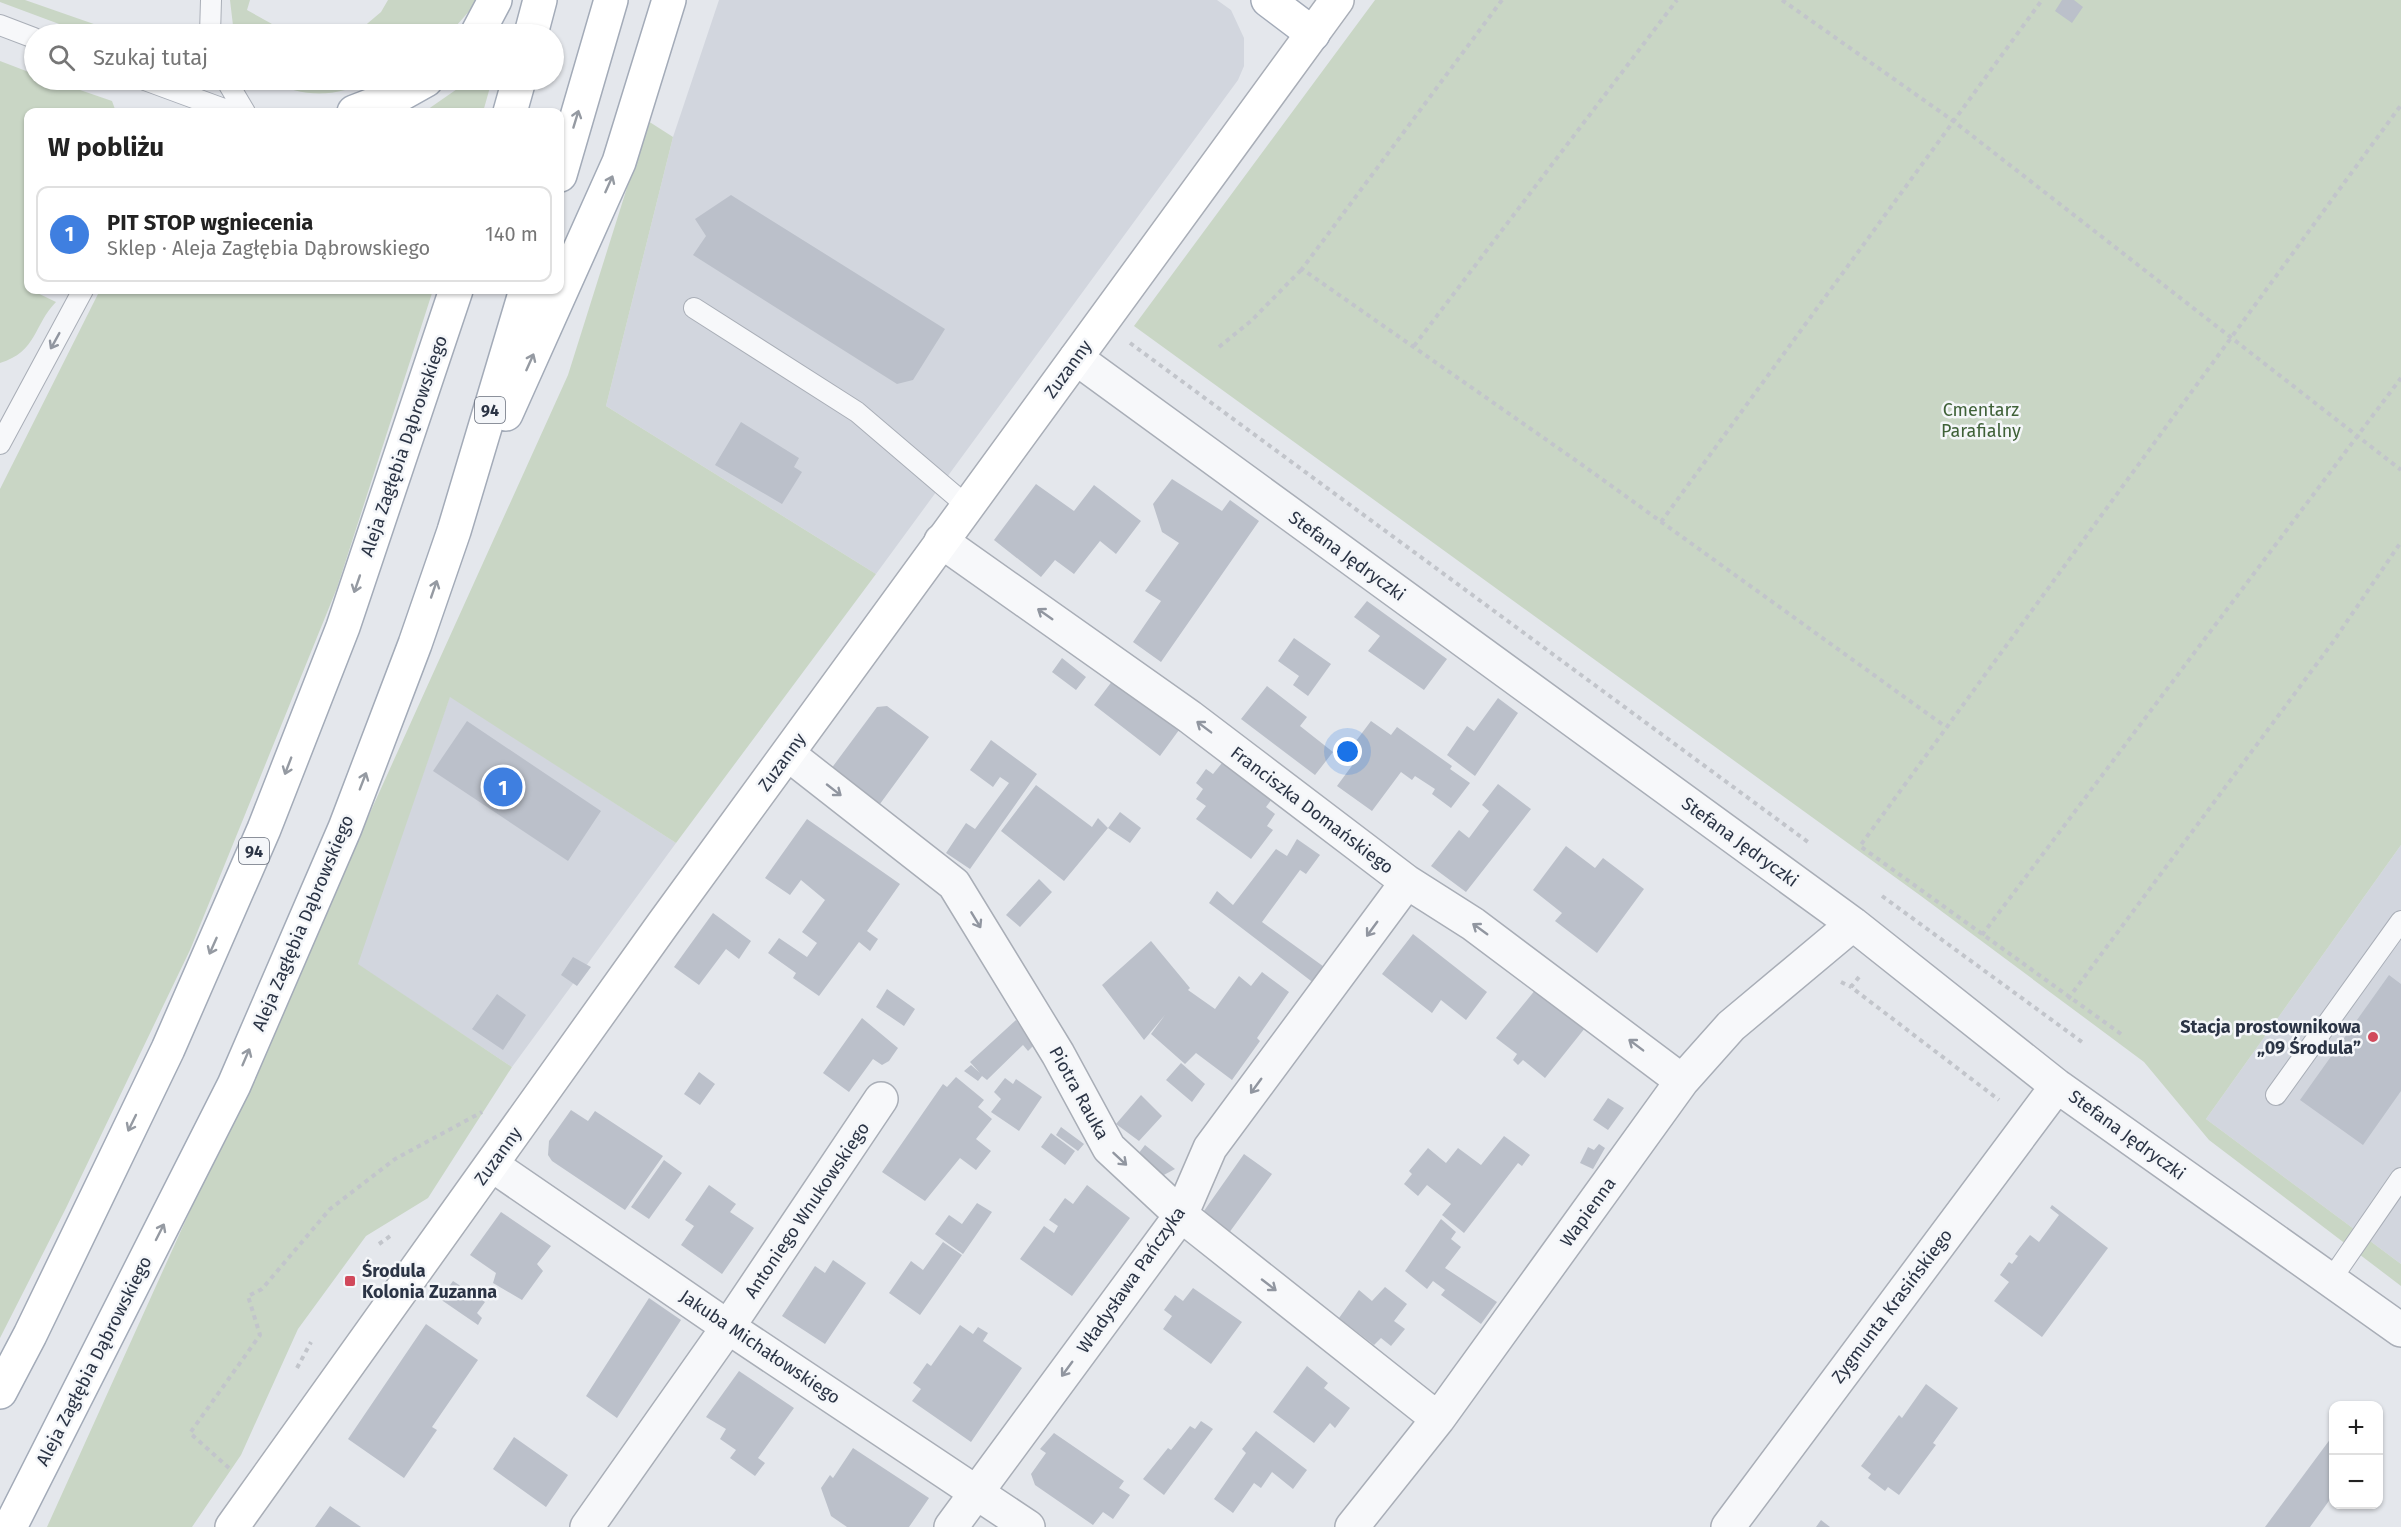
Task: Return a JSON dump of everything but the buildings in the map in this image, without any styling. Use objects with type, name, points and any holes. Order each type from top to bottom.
[{"type":"main road","points":[[482,24],[495,0]]},
{"type":"main road","points":[[534,24],[540,0]]},
{"type":"main road","points":[[564,161],[611,0]]},
{"type":"main road","points":[[564,285],[619,162],[669,0]]},
{"type":"main road","points":[[1268,0],[1313,34]]},
{"type":"main road","name":"Zuzanny","points":[[232,1527],[966,506],[1337,0]]},
{"type":"main road","points":[[364,108],[408,90]]},
{"type":"main road","points":[[511,108],[516,90]]},
{"type":"main road","name":"Aleja Zagłębia Dąbrowskiego","points":[[0,1392],[30,1335],[168,1049],[264,829],[343,627],[455,294]]},
{"type":"main road","name":"Aleja Zagłębia Dąbrowskiego","points":[[10,1527],[234,1085],[345,828],[415,644],[454,531],[525,294]]},
{"type":"main road","points":[[454,531],[560,294]]},
{"type":"street","name":"Stefana Jędryczki","points":[[1076,358],[1853,924],[2057,1086],[2401,1330]]},
{"type":"street","name":"Franciszka Domańskiego","points":[[941,541],[1190,717],[1407,882],[1440,901],[1492,937],[1682,1081]]},
{"type":"street","name":"Piotra Rauka","points":[[788,754],[954,884],[1058,1054],[1109,1148],[1181,1215],[1438,1419]]},
{"type":"street","name":"Władysława Pańczyka","points":[[951,1527],[1181,1215],[1210,1148],[1407,882]]},
{"type":"street","name":"Wapienna","points":[[1352,1527],[1438,1419],[1682,1081],[1731,1026],[1853,924]]},
{"type":"street","name":"Zygmunta Krasińskiego","points":[[1728,1527],[2057,1086]]},
{"type":"street","name":"Antoniego Wnukowskiego","points":[[587,1527],[728,1327],[881,1099]]},
{"type":"street","name":"Jakuba Michałowskiego","points":[[492,1165],[728,1327],[1028,1527]]},
{"type":"lane","points":[[210,0],[210,24]]},
{"type":"lane","points":[[0,25],[24,34]]},
{"type":"lane","points":[[172,90],[221,108]]},
{"type":"lane","points":[[232,90],[243,108]]},
{"type":"lane","points":[[0,444],[6,417],[81,294]]},
{"type":"lane","points":[[694,308],[857,412],[966,506]]},
{"type":"lane","points":[[2276,1095],[2401,921]]},
{"type":"lane","points":[[2330,1281],[2401,1178]]},
{"type":"path","points":[[1218,347],[1251,321],[1302,268],[1502,0]]},
{"type":"path","points":[[1414,346],[1677,0]]},
{"type":"path","points":[[1782,0],[1952,120],[2401,470]]},
{"type":"path","points":[[1661,522],[1952,120],[2042,0]]},
{"type":"path","points":[[2121,1034],[2068,999],[1860,846],[2401,105]]},
{"type":"path","points":[[1302,268],[1946,727]]},
{"type":"path","points":[[1120,335],[1812,844]]},
{"type":"path","points":[[1982,935],[2401,378]]},
{"type":"path","points":[[2068,999],[2333,642],[2401,542]]},
{"type":"path","points":[[1879,894],[2082,1042]]},
{"type":"path","points":[[231,1470],[190,1433],[260,1335],[248,1296],[262,1289],[330,1209],[385,1166],[489,1109]]},
{"type":"shaded area","points":[[719,0],[1217,0],[1231,10],[1244,38],[1244,66],[1238,80],[876,574],[606,406],[673,137]]},
{"type":"shaded area","points":[[450,696],[676,843],[512,1067],[357,964]]},
{"type":"shaded area","points":[[2401,845],[2401,1264],[2206,1119]]},
{"type":"green space","points":[[0,0],[25,0],[94,24],[59,24],[0,2]]},
{"type":"green space","points":[[230,0],[250,0],[247,10],[272,24],[233,24]]},
{"type":"green space","points":[[388,0],[479,0],[458,24],[367,24],[381,12]]},
{"type":"green space","name":"Cmentarz Parafialny","points":[[1375,0],[2401,0],[2401,845],[2206,1119],[2401,1264],[2401,1286],[2209,1140],[2144,1062],[1921,896],[1134,326]]},
{"type":"green space","points":[[0,61],[24,70],[24,90],[80,90],[112,101],[115,108],[24,108],[24,294],[39,294],[56,302],[28,345],[12,358],[0,363]]},
{"type":"green space","points":[[295,90],[346,90],[320,94]]},
{"type":"green space","points":[[456,90],[489,90],[484,108],[430,108]]},
{"type":"green space","points":[[648,121],[673,137],[606,406],[876,574],[676,843],[450,697],[358,964],[512,1067],[428,1198],[366,1236],[298,1329],[241,1455],[192,1527],[47,1527],[568,375]]},
{"type":"green space","points":[[98,294],[432,294],[337,588],[190,950],[66,1208],[0,1338],[0,489]]},
{"type":"place","name":"PIT STOP wgniecenia","points":[[503,787]]},
{"type":"place","name":"Stacja prostownikowa „09 Środula”","points":[[2373,1037]]},
{"type":"place","name":"Środula Kolonia Zuzanna","points":[[350,1281]]}]
